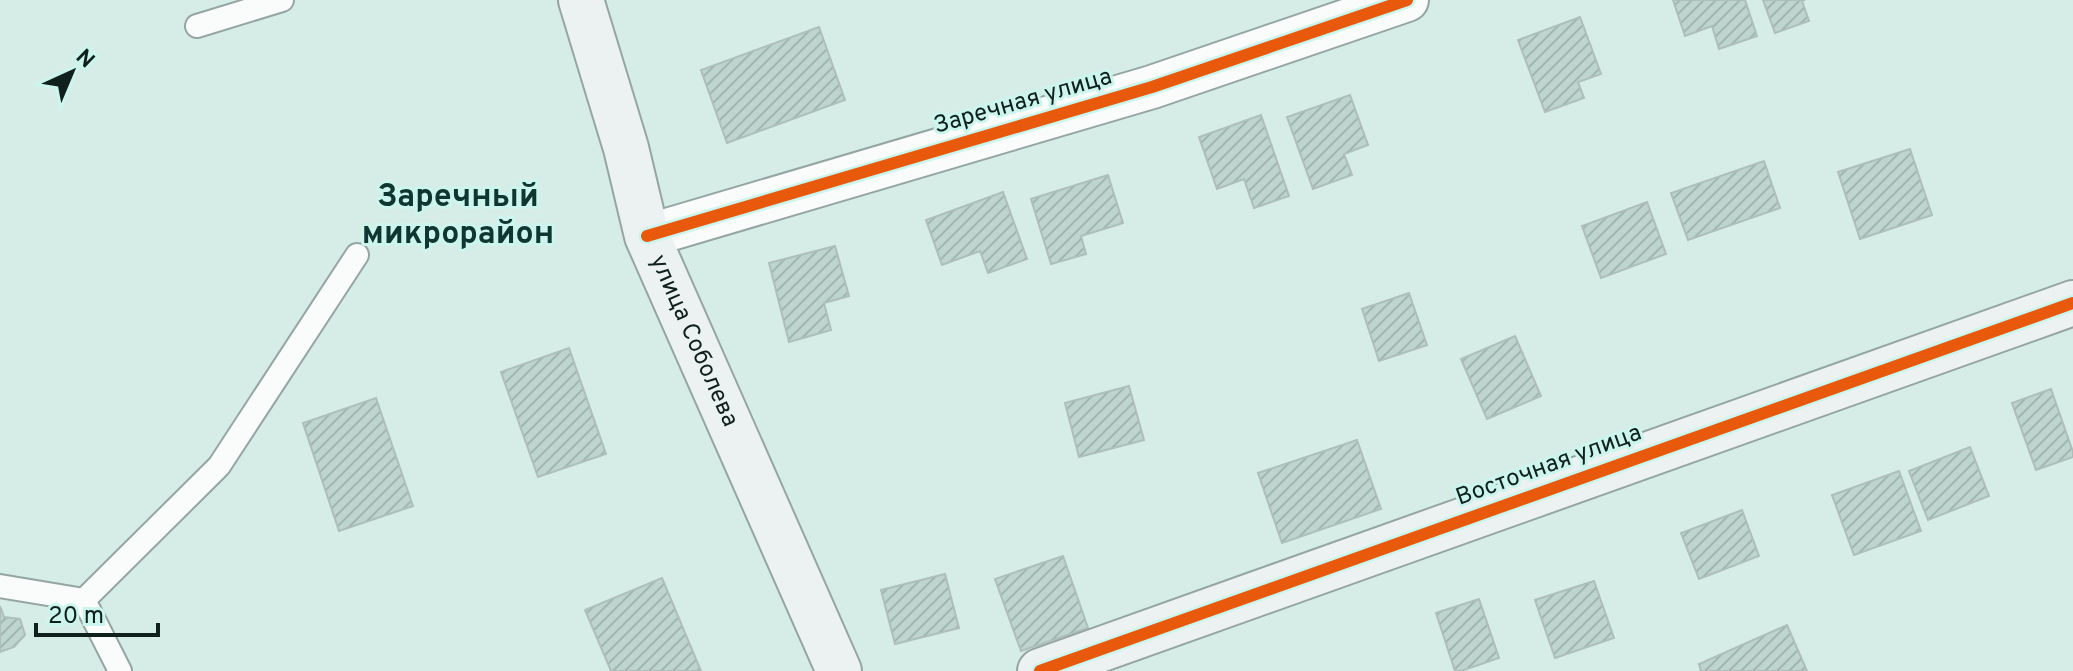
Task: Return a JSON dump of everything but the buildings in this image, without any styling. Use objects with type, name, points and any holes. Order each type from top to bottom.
[{"type":"street","name":"улица Соболева","points":[[581,0],[626,148],[647,236],[839,671]]},
{"type":"street","name":"Заречная улица","points":[[647,236],[1152,87],[1407,0]]},
{"type":"street","name":"Восточная улица","points":[[1040,671],[2073,303]]},
{"type":"lane","points":[[197,26],[282,0]]},
{"type":"lane","points":[[84,600],[219,466],[357,255]]},
{"type":"lane","points":[[0,586],[84,600]]},
{"type":"lane","points":[[84,600],[120,671]]},
{"type":"cycle path","points":[[647,236],[1152,87],[1407,0]]},
{"type":"cycle path","points":[[1040,671],[2073,303]]},
{"type":"district","name":"Заречный микрорайон","points":[[458,216]]}]
